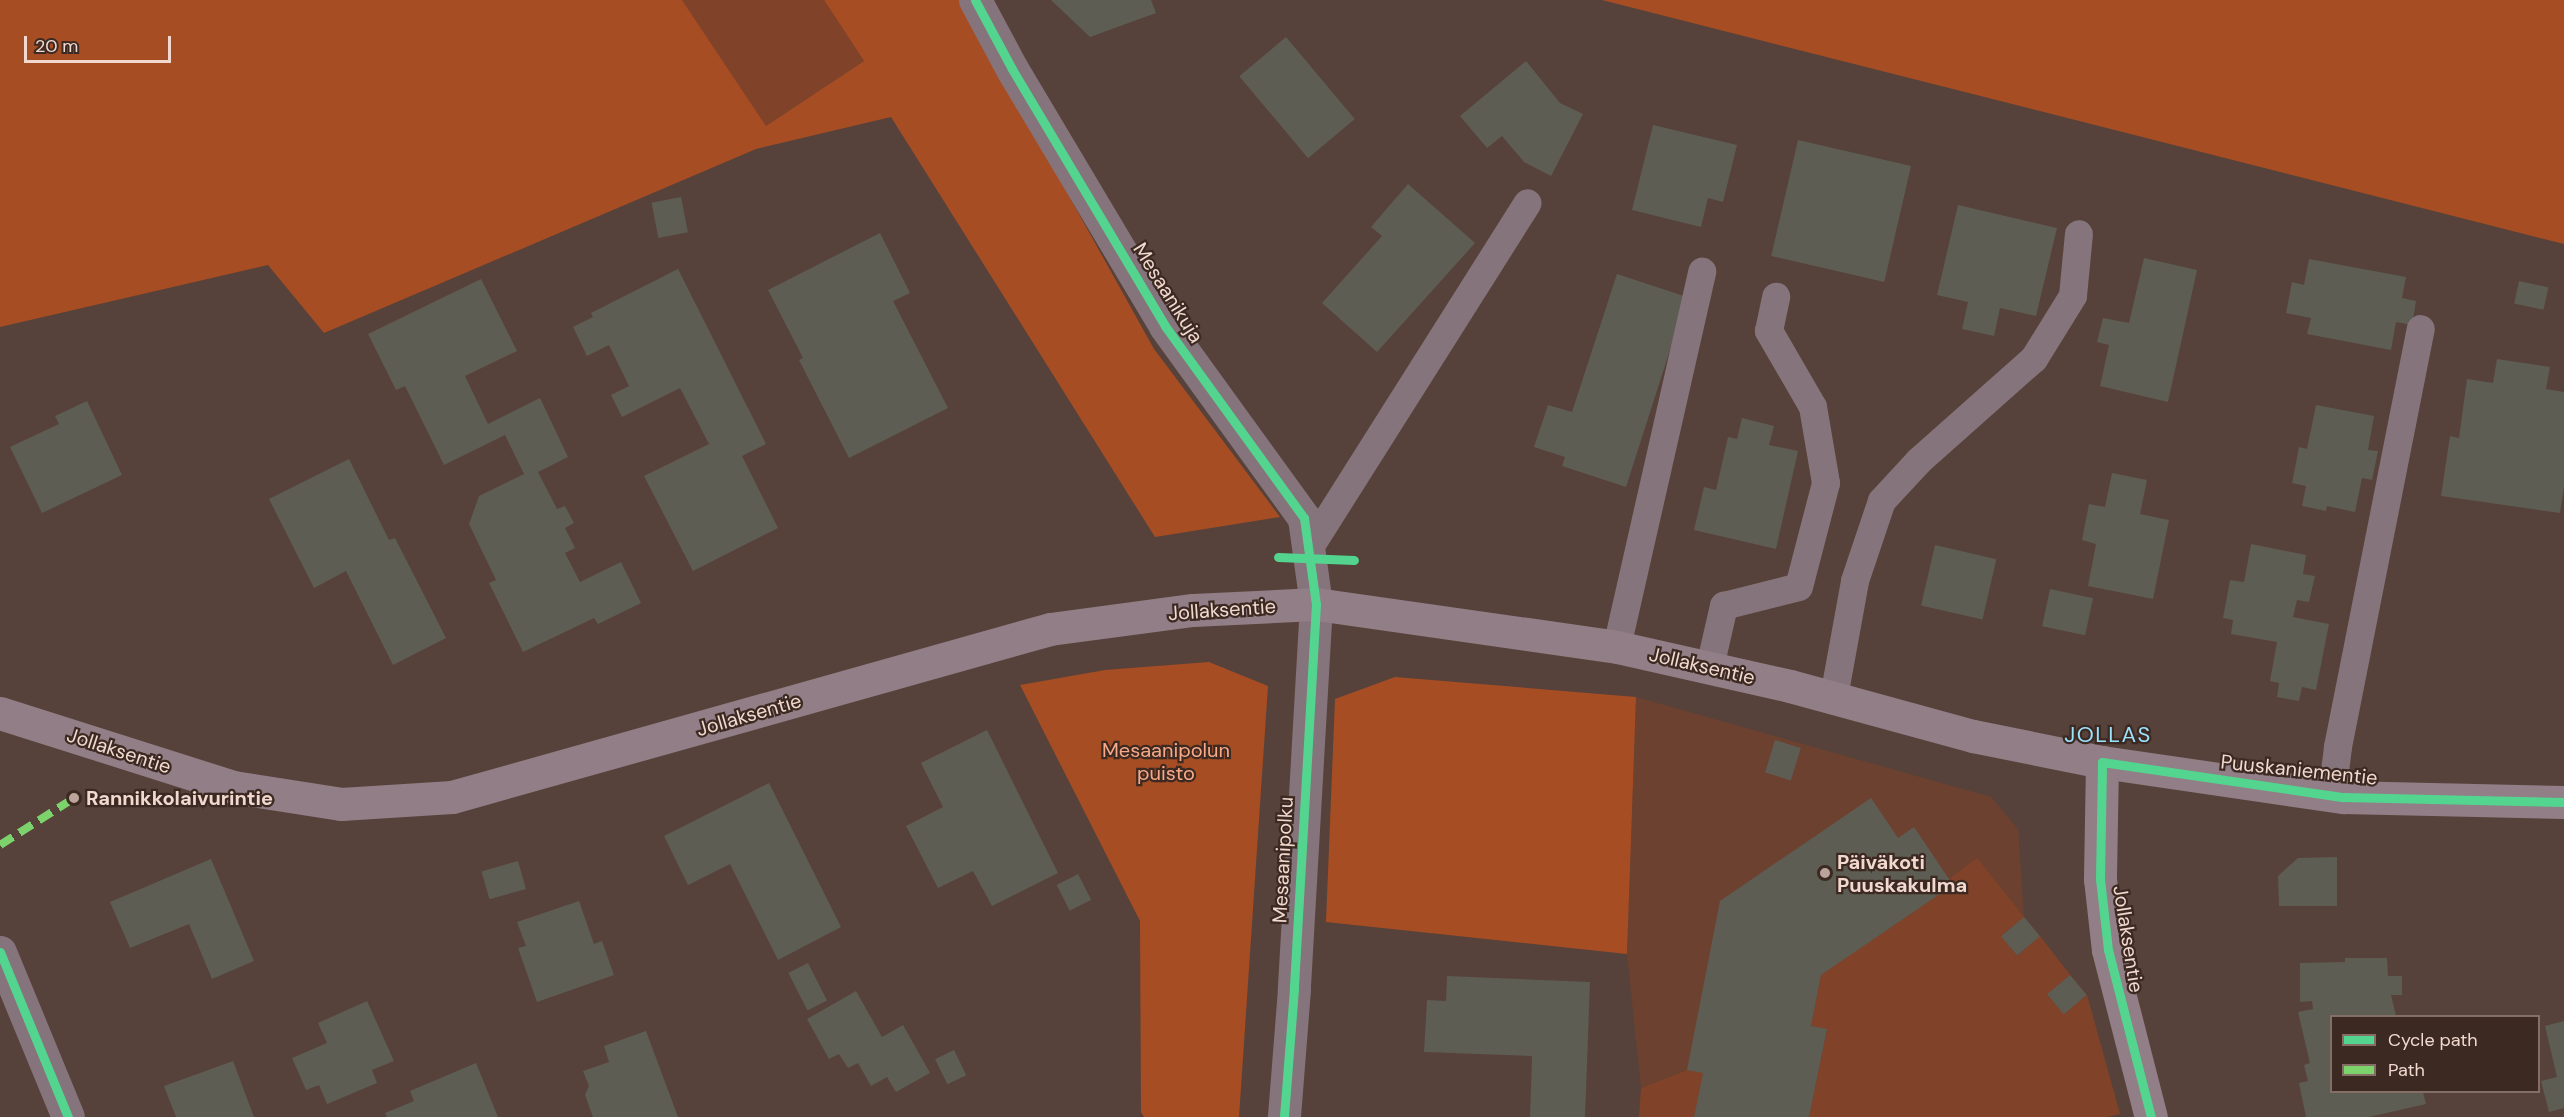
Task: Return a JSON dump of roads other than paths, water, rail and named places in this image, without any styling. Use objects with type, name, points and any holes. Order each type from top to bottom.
[{"type":"main road","name":"Jollaksentie","points":[[0,713],[233,787],[340,804],[452,797],[1050,629],[1193,610],[1316,604],[1617,647],[1834,697],[1973,736],[2103,762],[2100,879],[2108,950],[2151,1117]]},
{"type":"main road","name":"Puuskaniementie","points":[[2103,762],[2332,796],[2564,802]]},
{"type":"street","name":"Mesaanikuja","points":[[975,0],[1012,69],[1165,326],[1304,518],[1316,604]]},
{"type":"street","name":"Mesaanipolku","points":[[1284,1117],[1316,604]]},
{"type":"street","points":[[0,952],[68,1117]]},
{"type":"lane","points":[[1309,549],[1528,203]]},
{"type":"lane","points":[[1834,697],[1855,581],[1882,501],[1919,461],[2034,358],[2073,296],[2079,234]]},
{"type":"lane","points":[[1617,647],[1702,272]]},
{"type":"lane","points":[[1710,668],[1724,606],[1799,587],[1826,483],[1812,407],[1769,331],[1776,297]]},
{"type":"lane","points":[[2332,796],[2338,747],[2421,329]]},
{"type":"place","name":"Rannikkolaivurintie","points":[[74,798]]},
{"type":"place","name":"Päiväkoti Puuskakulma","points":[[1825,873]]},
{"type":"district","name":"JOLLAS","points":[[2108,735]]},
{"type":"park label","name":"Mesaanipolun puisto","points":[[1166,762]]}]
